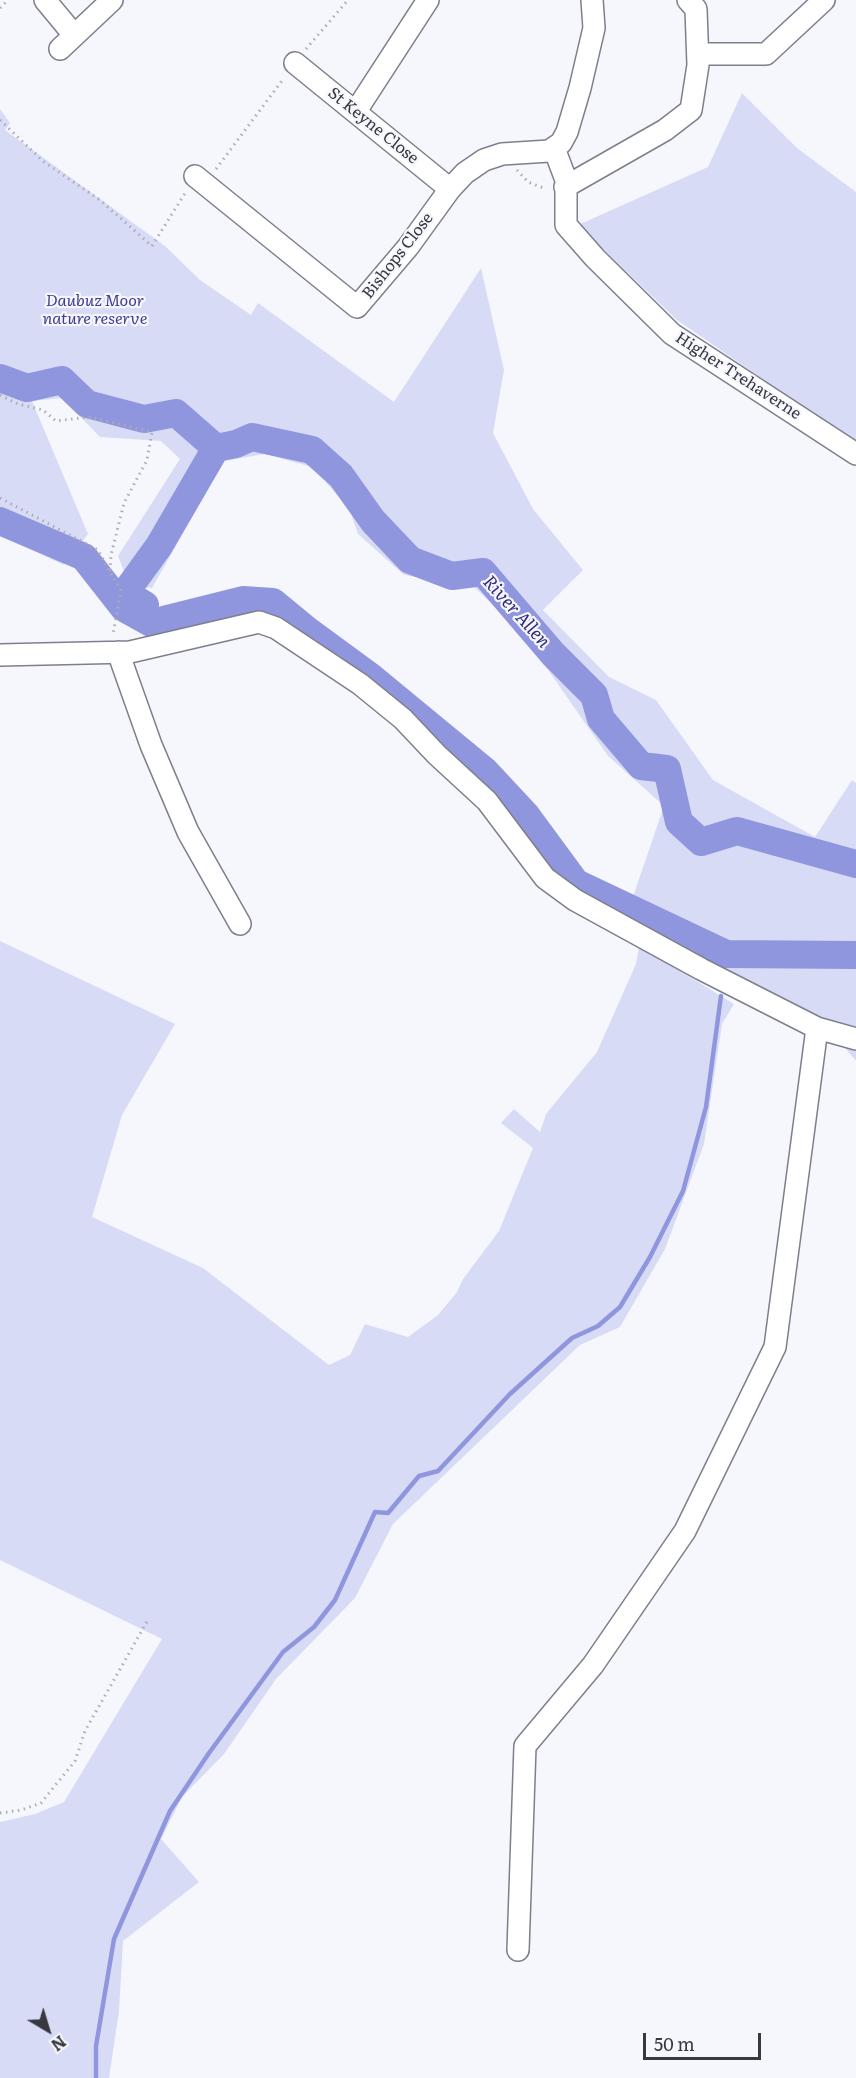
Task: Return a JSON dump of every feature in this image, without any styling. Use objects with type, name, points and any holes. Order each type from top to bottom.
[{"type":"street","points":[[45,0],[67,42],[112,0]]},
{"type":"street","points":[[356,111],[428,0]]},
{"type":"street","points":[[554,148],[561,143],[567,132],[579,88],[594,28],[592,0]]},
{"type":"street","points":[[565,187],[665,130],[691,110],[699,65],[696,9],[688,0]]},
{"type":"street","points":[[698,54],[766,54],[824,0]]},
{"type":"street","name":"St Keyne Close","points":[[295,63],[450,189]]},
{"type":"street","name":"Bishops Close","points":[[200,180],[357,307],[408,247],[450,189],[465,173],[484,160],[502,154],[549,151],[554,148]]},
{"type":"street","name":"Higher Trehaverne","points":[[554,148],[566,180],[566,225],[595,258],[672,334],[856,454]]},
{"type":"street","points":[[0,655],[130,652],[259,622],[276,628],[360,684],[403,719],[437,755],[487,801],[545,878],[567,894],[701,969],[817,1028],[856,1040]]},
{"type":"street","points":[[118,652],[151,745],[188,832],[235,911],[240,924]]},
{"type":"street","points":[[518,1950],[525,1746],[593,1665],[685,1530],[775,1347],[817,1028]]},
{"type":"path","points":[[0,8],[8,0]]},
{"type":"path","points":[[0,120],[44,162],[100,200],[152,246],[200,180],[348,0]]},
{"type":"path","points":[[502,154],[528,182],[552,191],[565,187]]},
{"type":"path","points":[[0,395],[18,404],[43,410],[56,421],[88,417],[152,432],[147,460],[124,503],[111,555],[110,571]]},
{"type":"path","points":[[0,498],[98,550],[121,591],[116,613]]},
{"type":"path","points":[[0,1813],[21,1810],[40,1803],[75,1761],[85,1731],[148,1618]]},
{"type":"green space","points":[[742,93],[797,148],[856,192],[856,443],[677,320],[578,225],[708,167]]},
{"type":"green space","name":"Daubuz Moor nature reserve","points":[[0,109],[10,123],[5,130],[165,246],[200,280],[251,315],[258,303],[394,402],[481,268],[504,370],[493,433],[533,509],[583,570],[543,610],[609,677],[656,700],[713,780],[815,837],[852,780],[856,783],[856,1061],[821,1019],[625,920],[664,806],[608,756],[521,631],[474,587],[404,575],[358,534],[349,508],[312,467],[265,454],[224,461],[152,588],[130,586],[118,556],[180,459],[161,441],[100,437],[62,398],[32,401],[88,534],[64,565],[0,535]]},
{"type":"green space","points":[[0,941],[175,1024],[122,1115],[92,1217],[203,1268],[329,1365],[350,1355],[365,1324],[408,1337],[438,1315],[457,1292],[463,1279],[499,1231],[533,1148],[501,1123],[514,1109],[540,1132],[546,1114],[597,1052],[636,964],[639,946],[734,1004],[722,1024],[704,1144],[665,1249],[620,1327],[580,1345],[393,1524],[355,1598],[276,1679],[224,1754],[182,1797],[161,1839],[199,1882],[123,1941],[119,2011],[109,2078],[0,2078],[0,1822],[35,1814],[64,1802],[162,1639],[0,1560]]},
{"type":"waterway","name":"River Allen","points":[[0,378],[27,388],[62,380],[87,404],[144,419],[176,413],[216,448],[236,444],[252,437],[312,450],[341,476],[373,521],[410,560],[452,576],[483,572],[553,654],[594,695],[601,719],[641,766],[667,769],[679,822],[701,842],[737,831],[856,864]]},
{"type":"waterway","points":[[141,612],[145,605],[130,596],[130,586],[159,546],[216,448]]},
{"type":"waterway","points":[[0,521],[84,557],[124,608],[151,623],[243,600],[273,602],[371,677],[485,771],[526,815],[576,883],[726,954],[856,955]]},
{"type":"waterway","points":[[725,965],[726,954]]},
{"type":"waterway","points":[[96,2078],[96,2046],[114,1939],[170,1811],[209,1753],[283,1652],[314,1627],[335,1600],[375,1512],[388,1513],[419,1476],[438,1471],[510,1394],[572,1338],[598,1326],[620,1307],[650,1257],[683,1191],[706,1107],[721,996]]}]
